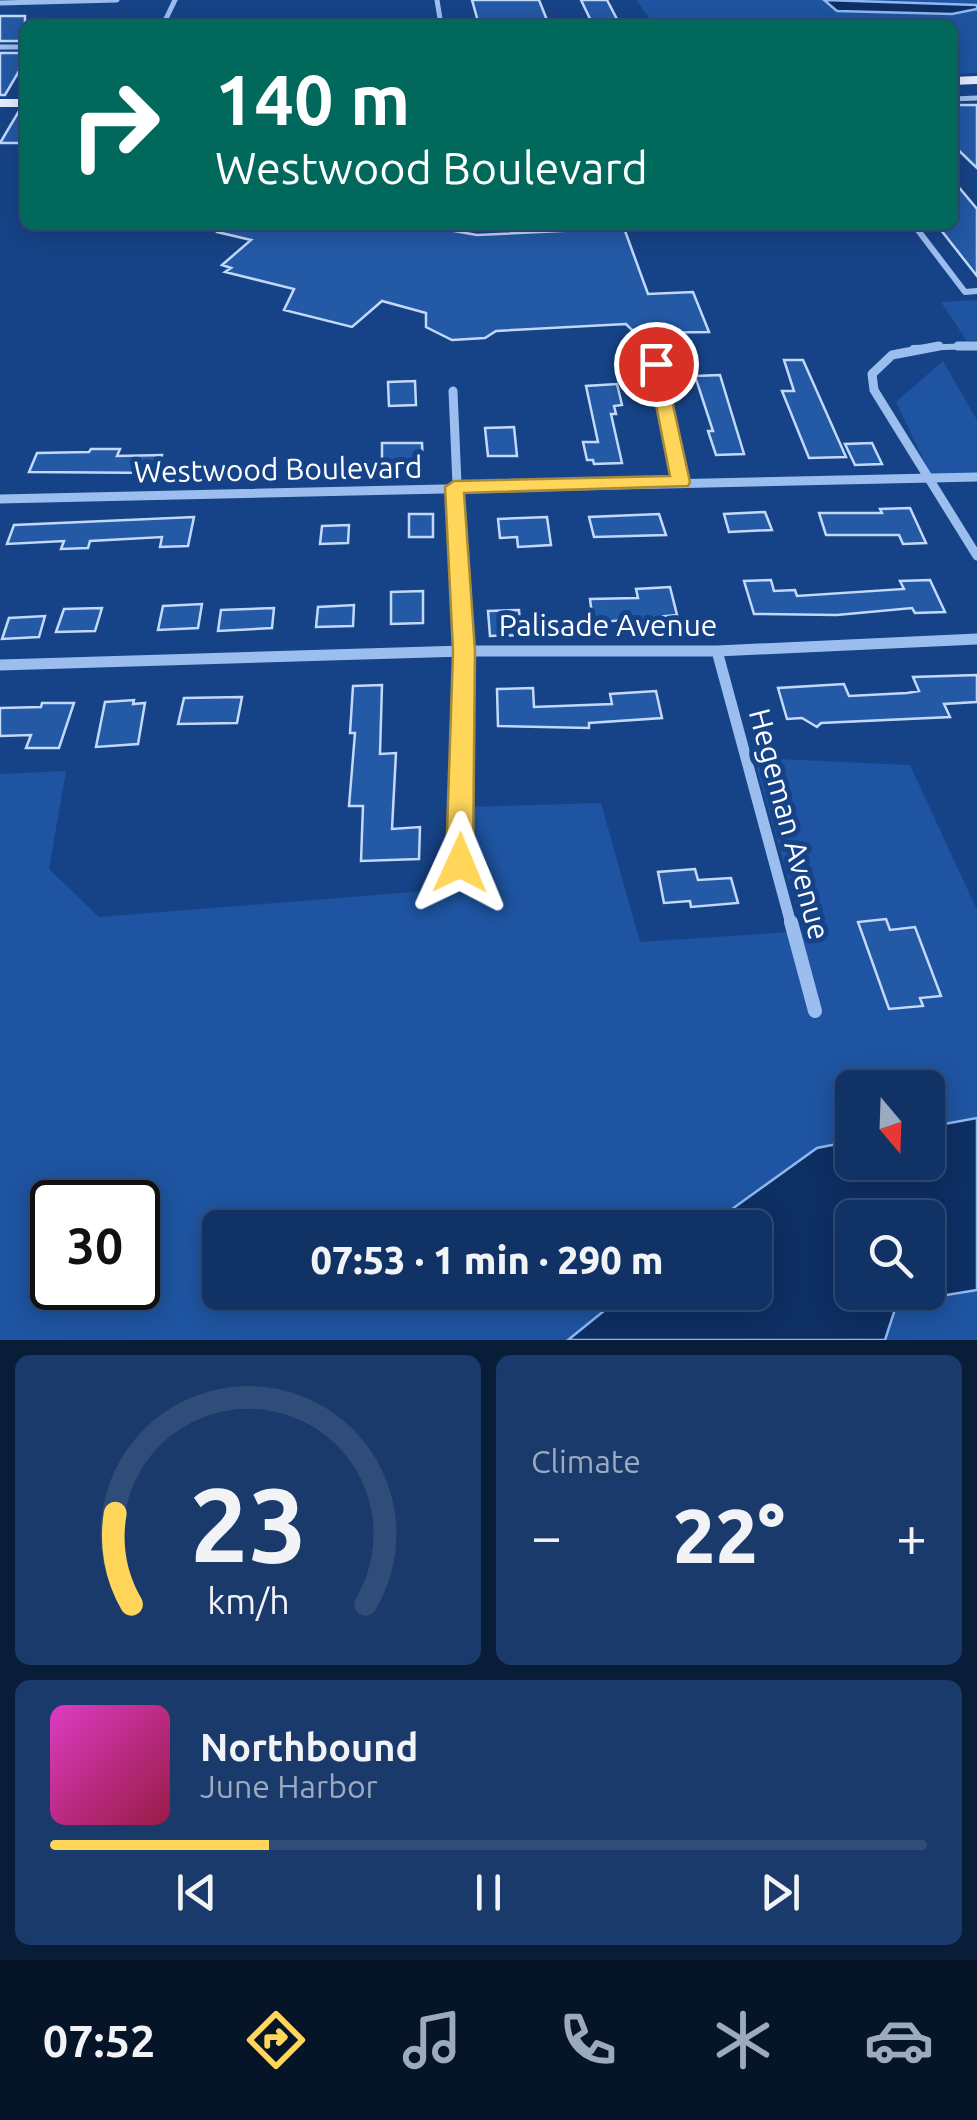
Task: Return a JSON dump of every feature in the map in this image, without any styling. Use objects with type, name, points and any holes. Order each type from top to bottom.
[{"type":"street","points":[[0,2],[117,0]]},
{"type":"street","points":[[918,230],[964,292],[977,292]]},
{"type":"street","points":[[977,346],[916,347],[894,353],[880,362],[872,374],[874,390],[977,556]]},
{"type":"street","points":[[656,364],[681,482]]},
{"type":"street","points":[[453,392],[454,487],[464,651],[460,863]]},
{"type":"street","name":"Westwood Boulevard","points":[[0,500],[977,477]]},
{"type":"street","name":"Palisade Avenue","points":[[0,665],[464,651],[718,651],[977,639]]},
{"type":"street","name":"Hegeman Avenue","points":[[718,651],[815,1011]]},
{"type":"shaded area","points":[[636,0],[977,0],[977,73],[958,74],[958,20],[650,20]]},
{"type":"shaded area","points":[[824,0],[977,5],[977,9],[952,14],[837,11]]},
{"type":"shaded area","points":[[977,300],[977,340],[967,341],[941,302]]},
{"type":"shaded area","points":[[943,361],[977,420],[977,480],[934,482],[896,402]]},
{"type":"shaded area","points":[[754,758],[910,765],[977,910],[977,1340],[0,1340],[0,774],[66,771],[49,869],[99,917],[463,888],[466,807],[601,803],[640,942],[803,931]]},
{"type":"shaded area","points":[[977,1118],[977,1290],[945,1295],[945,1200],[835,1200],[835,1310],[895,1310],[885,1340],[568,1340],[605,1310],[772,1310],[772,1210],[731,1210],[817,1148],[835,1144],[835,1180],[945,1180],[945,1124]]},
{"type":"building","points":[[472,0],[539,0],[547,20],[478,20]]},
{"type":"building","points":[[581,0],[607,0],[617,20],[591,20]]},
{"type":"building","points":[[0,16],[25,16],[25,20],[20,20],[20,41],[0,41]]},
{"type":"building","points":[[0,53],[20,53],[20,70],[5,95],[0,95]]},
{"type":"building","points":[[958,105],[977,105],[977,168],[958,150]]},
{"type":"building","points":[[19,111],[20,111],[20,143],[0,143]]},
{"type":"building","points":[[958,186],[977,209],[977,276],[941,230],[958,230]]},
{"type":"building","points":[[448,230],[477,235],[625,230],[648,294],[693,292],[709,332],[635,333],[626,324],[496,331],[485,338],[452,340],[426,327],[426,313],[382,301],[352,327],[284,310],[294,289],[225,272],[231,268],[222,265],[251,240],[217,232]]},
{"type":"building","points":[[784,360],[803,360],[846,457],[809,458],[782,391],[794,391]]},
{"type":"building","points":[[720,375],[744,454],[716,455],[708,431],[713,431],[695,376]]},
{"type":"building","points":[[415,381],[416,405],[389,406],[388,382]]},
{"type":"building","points":[[617,384],[622,405],[614,406],[616,414],[611,414],[622,463],[594,464],[587,460],[583,442],[598,442],[586,386]]},
{"type":"building","points":[[514,427],[517,456],[488,456],[485,428]]},
{"type":"building","points":[[382,443],[422,443],[423,465],[382,465]]},
{"type":"building","points":[[872,443],[882,464],[855,465],[845,444]]},
{"type":"building","points":[[120,449],[117,456],[162,455],[158,473],[29,472],[37,453]]},
{"type":"building","points":[[910,508],[926,543],[903,544],[899,535],[826,535],[819,513],[882,513],[880,509]]},
{"type":"building","points":[[765,512],[772,530],[729,532],[724,514]]},
{"type":"building","points":[[409,514],[433,514],[433,537],[409,537]]},
{"type":"building","points":[[659,514],[666,535],[594,537],[589,517]]},
{"type":"building","points":[[194,517],[188,546],[160,547],[162,537],[90,541],[88,548],[61,549],[64,541],[7,544],[14,525]]},
{"type":"building","points":[[547,517],[551,545],[518,547],[517,537],[500,538],[498,519]]},
{"type":"building","points":[[349,525],[348,543],[320,544],[322,526]]},
{"type":"building","points":[[771,580],[774,591],[795,590],[797,596],[904,589],[900,581],[930,580],[945,612],[915,613],[912,608],[837,615],[754,614],[744,581]]},
{"type":"building","points":[[670,587],[677,615],[593,623],[590,599],[638,598],[636,589]]},
{"type":"building","points":[[423,591],[423,623],[391,624],[391,592]]},
{"type":"building","points":[[202,604],[198,628],[158,630],[163,606]]},
{"type":"building","points":[[354,605],[353,626],[316,627],[318,607]]},
{"type":"building","points":[[102,608],[95,631],[56,632],[64,609]]},
{"type":"building","points":[[274,608],[272,628],[218,631],[221,610]]},
{"type":"building","points":[[519,610],[521,635],[490,636],[488,611]]},
{"type":"building","points":[[45,616],[39,637],[2,639],[9,618]]},
{"type":"building","points":[[977,675],[977,702],[944,704],[950,717],[821,723],[817,727],[802,718],[787,719],[778,688],[844,684],[849,696],[907,693],[919,691],[913,677]]},
{"type":"building","points":[[382,685],[380,754],[396,753],[392,829],[420,827],[419,859],[361,861],[363,806],[349,806],[355,733],[350,733],[353,686]]},
{"type":"building","points":[[533,688],[534,707],[612,704],[610,694],[656,691],[662,718],[589,723],[589,728],[498,726],[497,689]]},
{"type":"building","points":[[242,697],[237,723],[178,724],[184,698]]},
{"type":"building","points":[[134,700],[133,704],[145,703],[138,744],[96,747],[105,702]]},
{"type":"building","points":[[42,703],[74,703],[59,748],[26,748],[31,735],[0,736],[0,708],[41,707]]},
{"type":"building","points":[[695,869],[698,880],[731,878],[738,903],[691,907],[690,901],[664,903],[658,872]]},
{"type":"building","points":[[886,919],[890,930],[915,927],[941,996],[920,998],[923,1006],[889,1009],[858,922]]},
{"type":"route","points":[[460,863],[464,651],[454,487],[681,482],[656,364]]}]
